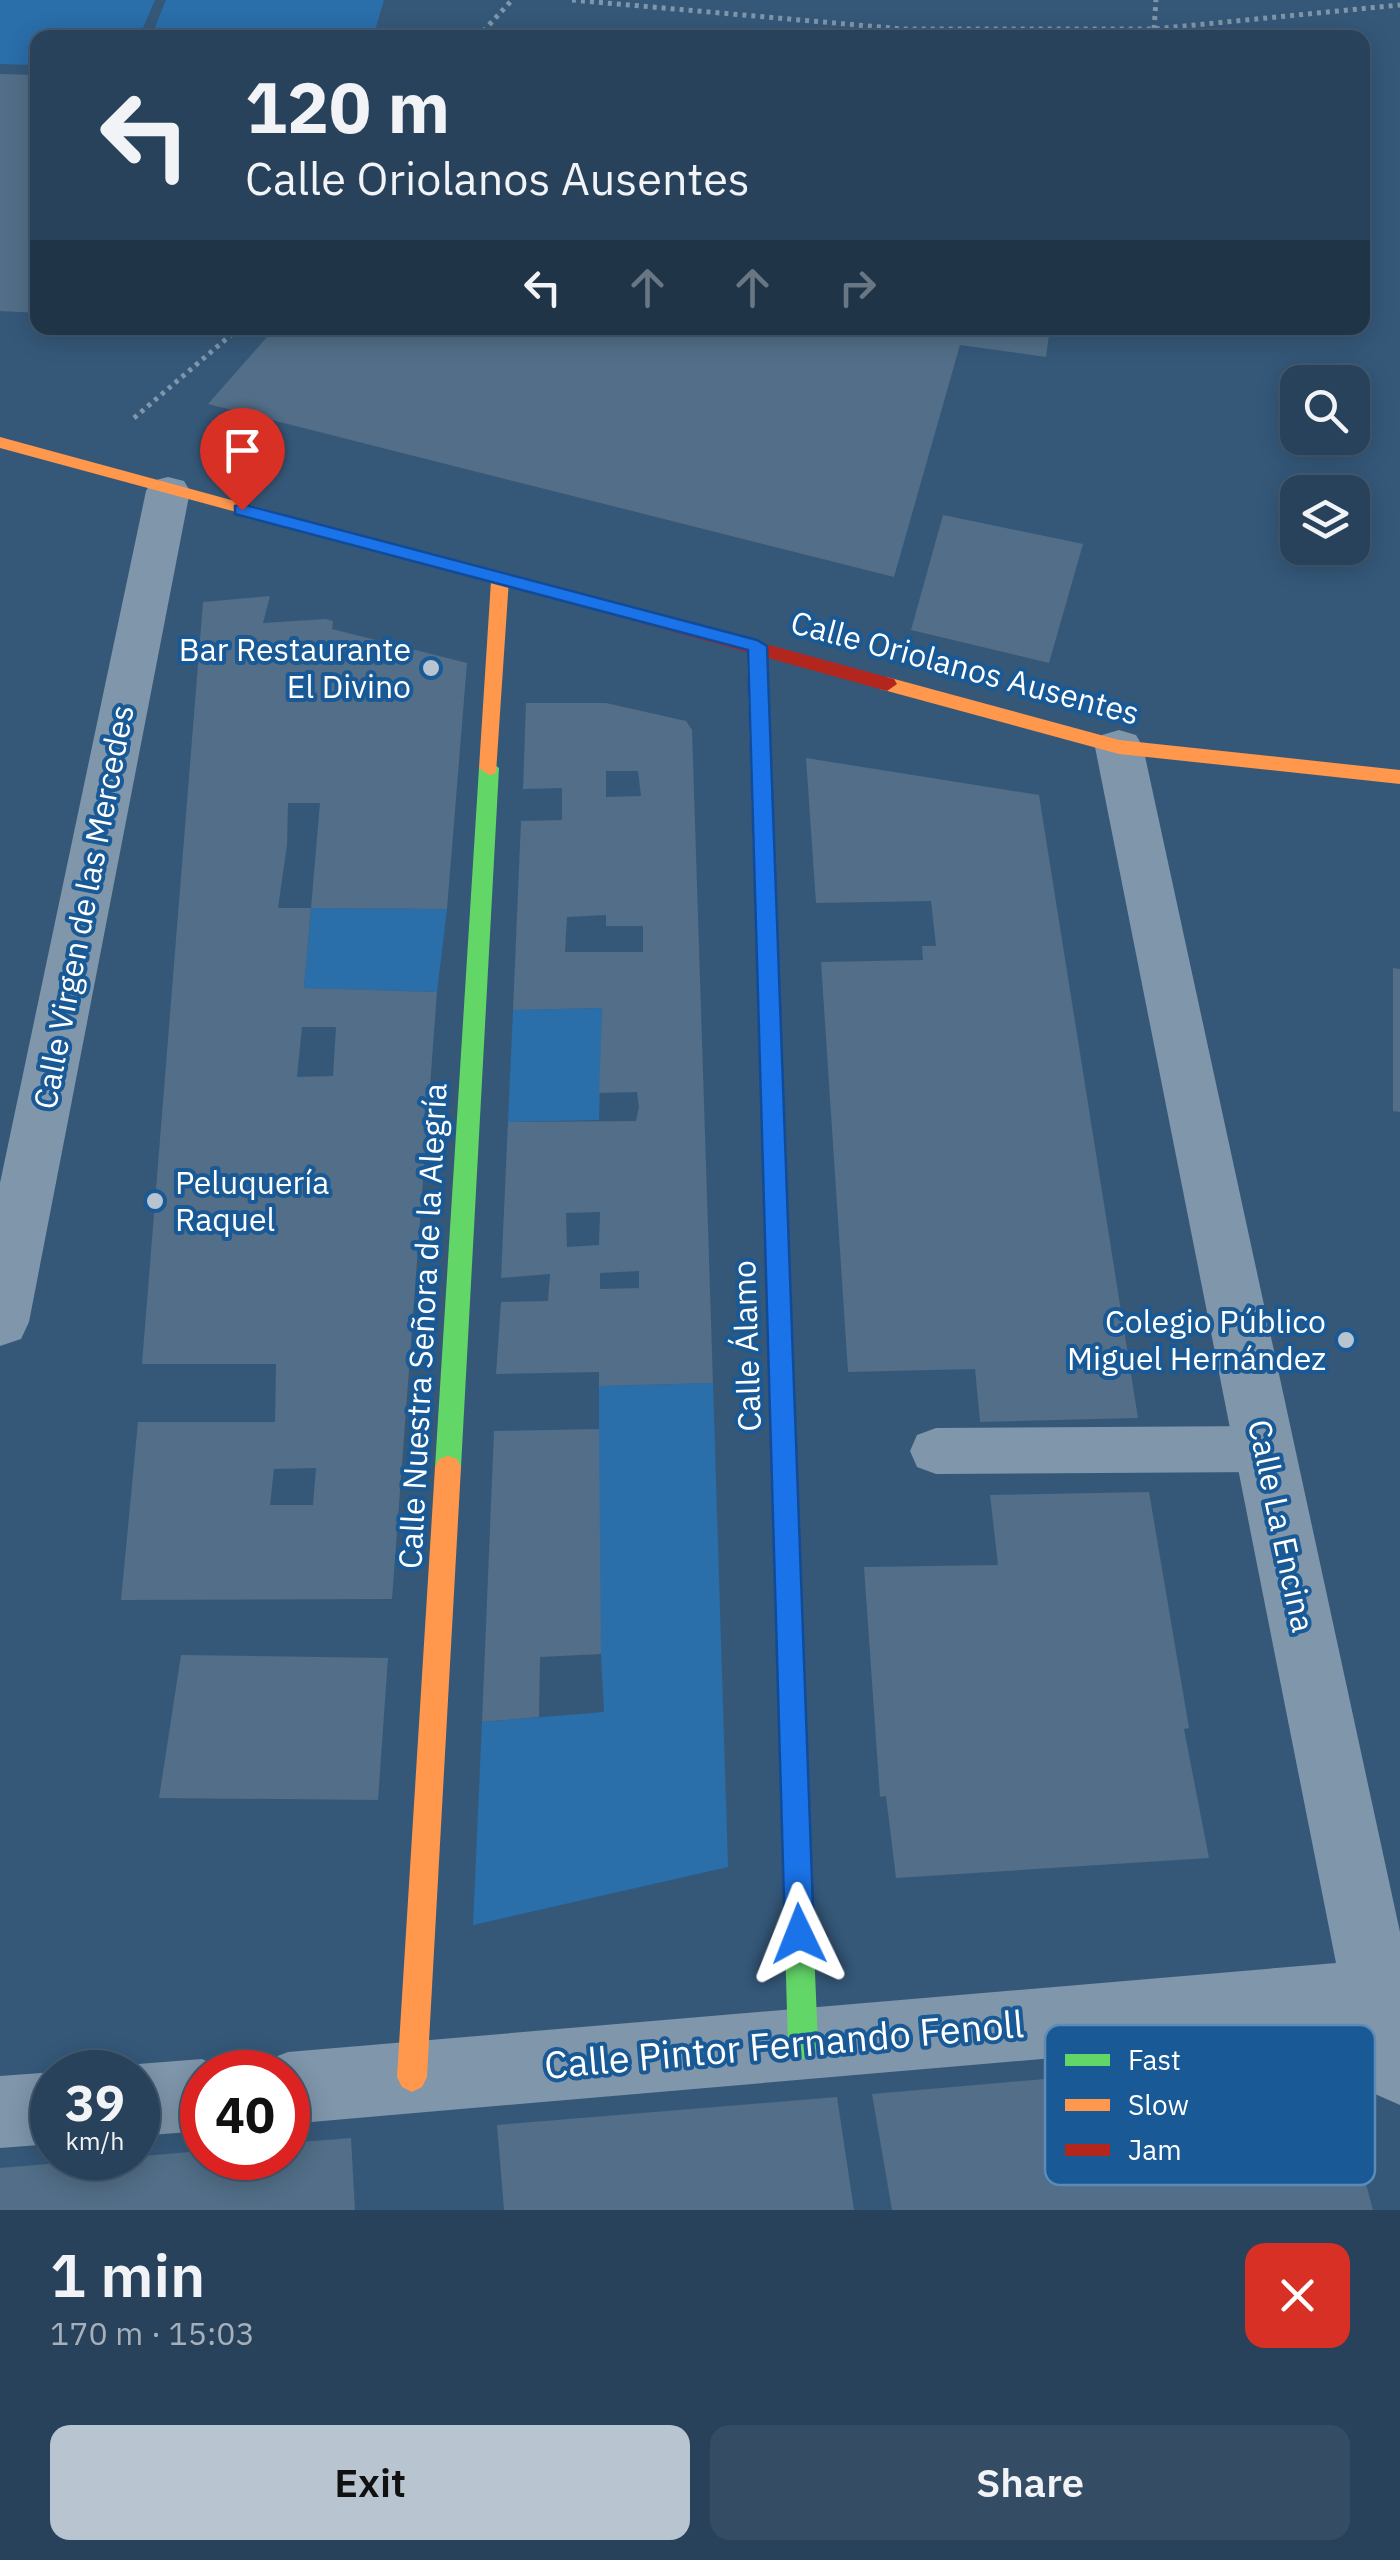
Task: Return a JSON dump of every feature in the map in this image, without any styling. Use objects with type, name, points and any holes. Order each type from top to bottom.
[{"type":"street","name":"Calle Oriolanos Ausentes","points":[[0,442],[168,491],[757,646],[1119,747],[1400,777]]},
{"type":"street","name":"Calle Virgen de las Mercedes","points":[[0,1322],[168,491]]},
{"type":"street","name":"Calle Nuestra Señora de la Alegría","points":[[412,2077],[500,578]]},
{"type":"street","name":"Calle Álamo","points":[[757,646],[804,2044]]},
{"type":"street","name":"Calle La Encina","points":[[1119,747],[1265,1449],[1389,1993],[1400,2069]]},
{"type":"street","name":"Calle Pintor Fernando Fenoll","points":[[310,2086],[1389,1993]]},
{"type":"street","points":[[0,2112],[30,2110]]},
{"type":"lane","points":[[936,1451],[1265,1449]]},
{"type":"path","points":[[484,30],[512,0]]},
{"type":"path","points":[[572,0],[902,29],[1154,29],[1400,5]]},
{"type":"path","points":[[1154,29],[1156,0]]},
{"type":"path","points":[[82,463],[231,335]]},
{"type":"shaded area","points":[[0,0],[155,0],[142,30],[30,30],[30,65],[0,64]]},
{"type":"shaded area","points":[[166,0],[384,0],[375,30],[154,30]]},
{"type":"shaded area","points":[[311,908],[447,909],[437,992],[304,988]]},
{"type":"shaded area","points":[[602,1008],[599,1120],[508,1122],[513,1010]]},
{"type":"shaded area","points":[[713,1383],[728,1867],[473,1925],[482,1722],[604,1712],[599,1617],[599,1386]]},
{"type":"building","points":[[0,74],[30,75],[30,313],[0,311]]},
{"type":"building","points":[[269,335],[1049,335],[1046,357],[960,345],[894,577],[208,404]]},
{"type":"building","points":[[943,515],[1083,544],[1049,663],[911,630]]},
{"type":"building","points":[[270,596],[263,623],[326,619],[333,621],[332,629],[467,663],[447,909],[311,908],[304,988],[437,992],[392,1599],[121,1600],[138,1422],[275,1422],[276,1364],[142,1364],[203,602]],"holes":[[[288,803],[320,803],[311,908],[278,908]],[[302,1027],[336,1027],[333,1076],[297,1077]],[[316,1468],[313,1505],[270,1505],[274,1469]]]},
{"type":"building","points":[[526,703],[606,703],[686,721],[692,730],[713,1383],[599,1386],[599,1372],[496,1374],[501,1302],[548,1301],[550,1274],[501,1278],[508,1122],[636,1121],[639,1107],[637,1092],[599,1093],[602,1008],[513,1010],[521,821],[562,820],[562,788],[523,789]],"holes":[[[606,771],[638,771],[641,796],[606,797]],[[606,915],[606,926],[643,926],[643,952],[565,952],[567,917]],[[600,1212],[599,1245],[567,1247],[566,1213]],[[639,1271],[639,1288],[600,1289],[600,1273]]]},
{"type":"building","points":[[806,758],[1039,795],[1138,1418],[980,1422],[975,1369],[848,1372],[821,962],[923,960],[922,946],[936,946],[931,901],[816,903]]},
{"type":"building","points":[[1393,968],[1400,969],[1400,1112],[1393,1111]]},
{"type":"building","points":[[599,1429],[601,1654],[540,1657],[539,1717],[482,1722],[494,1431]]},
{"type":"building","points":[[1149,1492],[1189,1728],[1184,1729],[1209,1858],[896,1878],[886,1796],[880,1797],[864,1567],[998,1565],[990,1495]]},
{"type":"building","points":[[181,1655],[388,1658],[378,1800],[159,1798]]},
{"type":"building","points":[[1045,2079],[1045,2185],[1366,2185],[1373,2210],[892,2210],[872,2094]]},
{"type":"building","points":[[837,2097],[854,2210],[504,2210],[497,2125]]},
{"type":"building","points":[[351,2138],[355,2210],[0,2210],[0,2168],[30,2165],[30,2180],[160,2180],[160,2155],[180,2153],[180,2180],[310,2180],[310,2141]]},
{"type":"traffic: fast","points":[[448,1467],[489,768]]},
{"type":"traffic: fast","points":[[797,1877],[803,2044]]},
{"type":"traffic: slow","points":[[0,442],[490,575]]},
{"type":"traffic: slow","points":[[489,768],[500,579]]},
{"type":"traffic: slow","points":[[757,646],[772,1116]]},
{"type":"traffic: slow","points":[[887,684],[1119,747],[1400,777]]},
{"type":"traffic: slow","points":[[412,2077],[448,1467]]},
{"type":"traffic: slow","points":[[784,1469],[797,1877]]},
{"type":"traffic: jam","points":[[490,575],[887,684]]},
{"type":"traffic: jam","points":[[772,1116],[784,1469]]},
{"type":"place","name":"Bar Restaurante El Divino","points":[[431,668]]},
{"type":"place","name":"Peluquería Raquel","points":[[155,1201]]},
{"type":"place","name":"Colegio Público Miguel Hernández","points":[[1346,1340]]},
{"type":"route","points":[[242,510],[757,646],[799,1934]]}]
